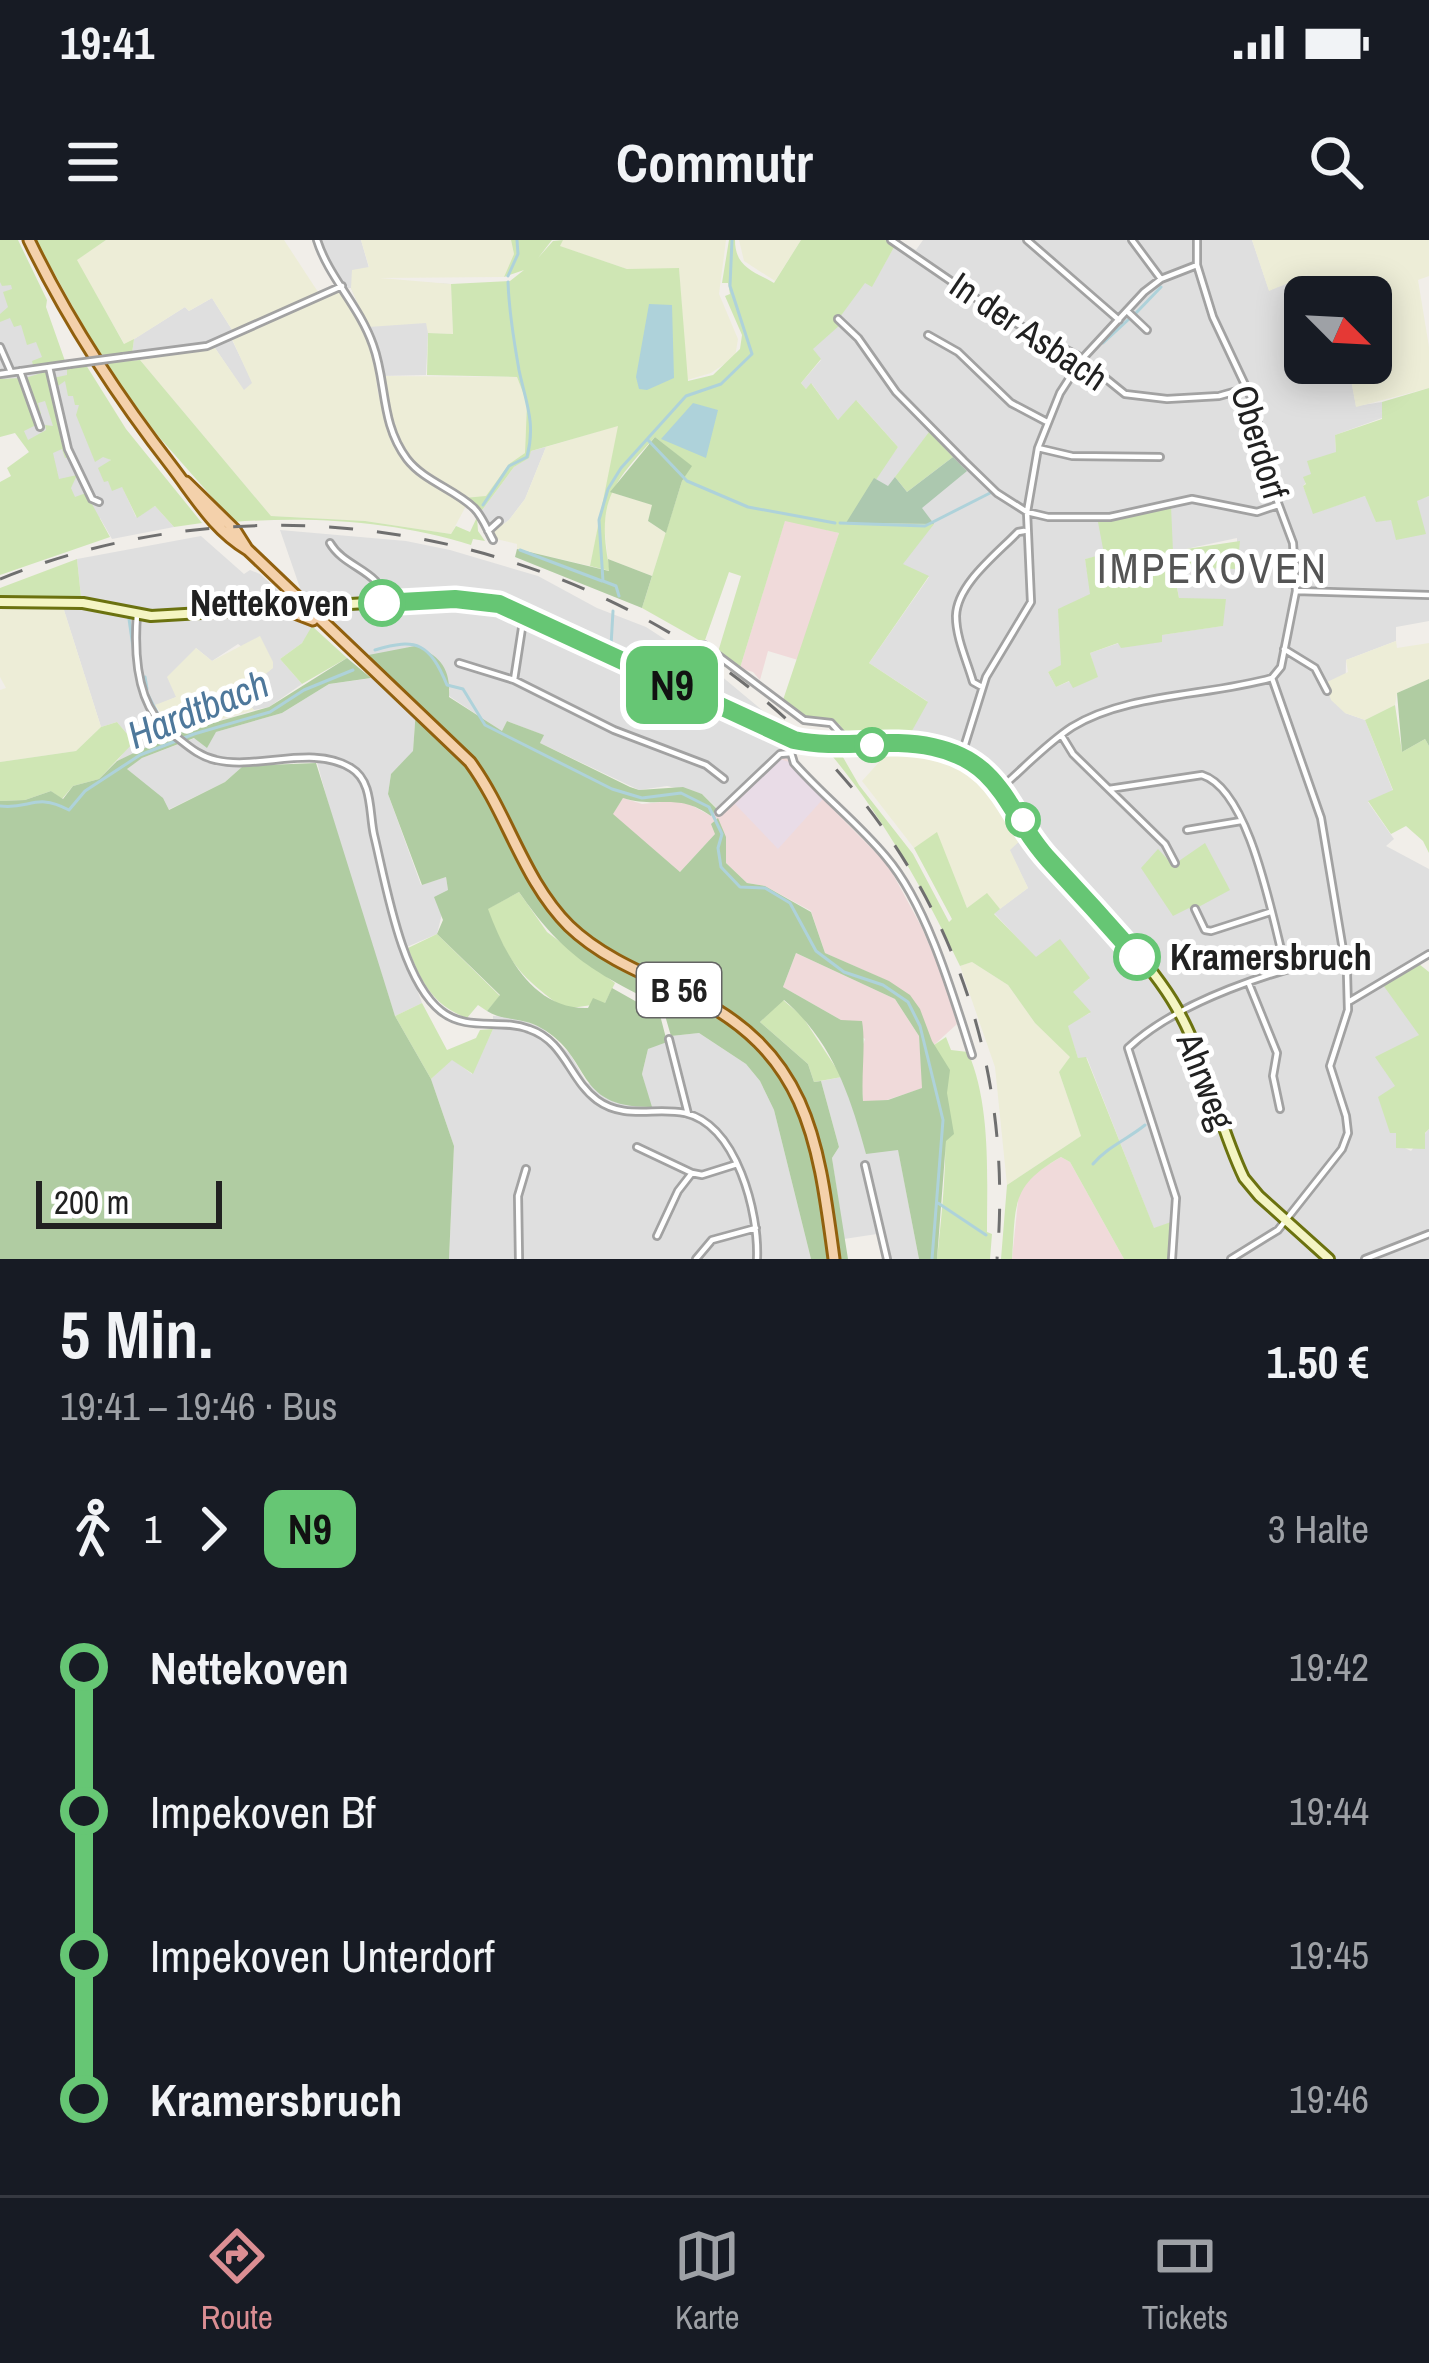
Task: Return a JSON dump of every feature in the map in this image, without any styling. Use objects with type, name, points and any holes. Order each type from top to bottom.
[{"type":"main road","name":"B 56","points":[[29,240],[107,382],[212,520],[470,761],[533,880],[569,926],[614,959],[730,1017],[776,1059],[806,1112],[817,1151],[833,1259]]},
{"type":"main road","points":[[293,595],[287,610],[325,626]]},
{"type":"street","points":[[317,240],[373,344],[381,398],[399,447],[415,468],[474,508],[493,540]]},
{"type":"street","name":"In der Asbach","points":[[891,240],[1002,316],[1082,359],[1110,386],[1147,400],[1219,396],[1246,389]]},
{"type":"street","points":[[1027,240],[1119,320]]},
{"type":"street","points":[[1132,240],[1161,279]]},
{"type":"street","name":"Oberdorf","points":[[1197,240],[1197,265],[1214,317],[1255,406],[1267,471],[1293,543],[1296,591],[1279,672],[1272,678]]},
{"type":"street","points":[[961,757],[982,688],[1031,602],[1027,512],[1047,422],[1082,359],[1127,311],[1161,279],[1197,265]]},
{"type":"street","points":[[0,374],[207,346],[342,286]]},
{"type":"street","points":[[1127,311],[1147,329]]},
{"type":"street","points":[[838,319],[858,338],[896,392],[997,494],[1027,512],[1110,518],[1192,499],[1257,512],[1278,505]]},
{"type":"street","points":[[928,335],[958,352],[1011,403],[1047,422]]},
{"type":"street","points":[[0,347],[10,372]]},
{"type":"street","points":[[50,367],[68,449],[92,499],[99,502]]},
{"type":"street","points":[[20,371],[40,428]]},
{"type":"street","points":[[1038,448],[1072,456],[1160,457]]},
{"type":"street","points":[[488,531],[499,520]]},
{"type":"street","points":[[982,688],[973,682],[959,633],[958,605],[975,577],[1018,532],[1027,530]]},
{"type":"street","points":[[330,543],[344,561],[372,576],[386,594],[386,603]]},
{"type":"street","points":[[1296,591],[1429,595]]},
{"type":"street","name":"Ahrweg","points":[[0,602],[83,603],[137,614],[477,600],[524,615],[794,740],[925,746],[961,757],[982,768],[1001,788],[1046,856],[1170,995],[1244,1178],[1329,1259]]},
{"type":"street","points":[[325,626],[332,607]]},
{"type":"street","points":[[137,614],[143,697],[154,719],[185,744],[219,761],[322,759],[357,772],[366,787],[373,830],[416,980],[425,995],[447,1019],[534,1030],[558,1048],[592,1096],[615,1109],[688,1114],[718,1132],[737,1164],[756,1228],[758,1259]]},
{"type":"street","points":[[514,680],[524,615]]},
{"type":"street","points":[[704,645],[804,720],[831,723],[842,734],[842,745]]},
{"type":"street","points":[[1284,649],[1315,668],[1327,691]]},
{"type":"street","points":[[459,663],[514,680],[614,730],[706,764],[724,778]]},
{"type":"street","points":[[1001,788],[1062,736],[1105,714],[1272,678],[1321,818],[1350,1001],[1330,1066],[1346,1116],[1347,1138],[1287,1220],[1232,1259]]},
{"type":"street","points":[[1062,736],[1072,754],[1165,844],[1175,863]]},
{"type":"street","points":[[794,740],[791,753],[801,771],[888,859],[946,974],[972,1055]]},
{"type":"street","points":[[719,812],[780,754],[791,753]]},
{"type":"street","points":[[1109,789],[1205,776],[1214,781],[1254,842],[1286,969]]},
{"type":"street","points":[[1187,830],[1241,821]]},
{"type":"street","points":[[1195,909],[1205,930],[1211,932],[1270,912]]},
{"type":"street","points":[[1350,1001],[1429,954]]},
{"type":"street","points":[[1172,1259],[1176,1198],[1127,1055],[1132,1043],[1180,1014],[1249,984],[1286,969],[1343,956]]},
{"type":"street","points":[[1249,984],[1277,1052],[1273,1076],[1279,1107],[1270,1105]]},
{"type":"street","points":[[669,1040],[688,1114]]},
{"type":"street","points":[[637,1147],[702,1175],[737,1164]]},
{"type":"street","points":[[866,1165],[887,1259]]},
{"type":"street","points":[[519,1259],[518,1196],[526,1169]]},
{"type":"street","points":[[657,1236],[692,1173]]},
{"type":"street","points":[[697,1259],[712,1240],[756,1228]]},
{"type":"street","points":[[1365,1259],[1429,1234]]},
{"type":"shaded area","points":[[0,240],[57,362],[65,361],[136,517],[155,506],[174,527],[112,539],[100,518],[83,524],[29,452],[0,388]]},
{"type":"shaded area","points":[[314,240],[361,240],[369,268],[378,268],[380,280],[451,284],[428,333],[426,375],[380,376],[368,327],[351,288],[343,289],[333,278]]},
{"type":"shaded area","points":[[898,240],[916,250],[923,240],[1252,240],[1269,290],[1284,284],[1284,384],[1352,384],[1356,406],[1382,402],[1382,418],[1335,435],[1336,452],[1303,486],[1314,513],[1365,496],[1391,519],[1397,540],[1416,500],[1429,496],[1429,621],[1396,627],[1396,641],[1346,660],[1345,713],[1365,720],[1393,791],[1368,802],[1394,839],[1386,846],[1429,869],[1429,958],[1419,964],[1419,1035],[1395,1087],[1396,1132],[1403,1147],[1411,1151],[1429,1129],[1429,1259],[1169,1259],[1171,1223],[1154,1229],[1087,1058],[1078,1058],[1067,1025],[1090,1013],[1072,992],[1089,979],[1060,940],[1036,958],[994,913],[1028,888],[1009,850],[1034,828],[1012,792],[982,761],[937,741],[908,738],[927,701],[869,663],[929,577],[902,564],[933,524],[921,508],[966,470],[929,433],[888,487],[874,478],[898,447],[857,401],[838,420],[812,384],[806,389],[801,383],[821,360],[812,349],[865,282],[872,286]],"holes":[[[1170,507],[1172,552],[1237,538],[1237,568],[1173,566],[1179,598],[1222,626],[1161,635],[1162,641],[1119,643],[1090,653],[1097,677],[1073,687],[1070,681],[1056,687],[1048,672],[1061,666],[1091,594],[1085,559],[1104,555]]]},
{"type":"shaded area","points":[[212,298],[234,333],[232,340],[253,383],[244,391],[215,348],[140,360],[132,354],[134,339],[185,307],[189,311]]},
{"type":"shaded area","points":[[546,447],[525,499],[493,532],[480,513],[514,467],[531,451]]},
{"type":"shaded area","points":[[785,520],[839,533],[798,660],[768,651],[760,680],[740,668]]},
{"type":"shaded area","points":[[280,530],[406,541],[538,576],[597,608],[646,627],[720,675],[786,730],[784,754],[720,811],[702,794],[667,786],[639,790],[540,743],[543,735],[507,721],[503,732],[449,696],[450,689],[358,657],[318,620],[302,643],[280,659],[302,684],[269,707],[254,710],[240,695],[272,668],[238,644],[212,661],[196,648],[176,697],[146,710],[156,723],[198,706],[210,722],[117,761],[133,741],[117,722],[101,727],[63,607],[73,606],[81,597],[77,559],[201,536],[244,574],[250,570],[260,574],[286,598],[300,588]]},
{"type":"shaded area","points":[[380,677],[416,709],[413,752],[391,774],[388,794],[421,885],[446,877],[448,890],[437,934],[402,949],[422,1003],[395,1016],[315,755],[244,759],[243,766],[225,782],[168,810],[126,768],[195,738],[282,713],[329,684]]},
{"type":"shaded area","points":[[780,754],[888,865],[921,926],[957,1024],[934,1045],[888,981],[825,953],[811,911],[765,886],[747,883],[726,863],[726,837],[716,833],[680,872],[612,814],[623,798],[642,804],[682,800],[711,816]]},
{"type":"shaded area","points":[[780,759],[789,762],[823,799],[778,849],[735,804]]},
{"type":"shaded area","points":[[796,953],[895,999],[919,1036],[923,1088],[863,1102],[860,1053],[865,1039],[783,987]]},
{"type":"shaded area","points":[[493,1016],[516,1017],[542,1028],[570,1054],[587,1083],[651,1107],[642,1074],[648,1049],[671,1036],[699,1033],[746,1064],[774,1110],[811,1259],[449,1259],[454,1146],[431,1079],[452,1059],[472,1074],[493,1029]]},
{"type":"shaded area","points":[[842,1077],[850,1094],[898,1149],[919,1259],[885,1259],[877,1234],[844,1239],[832,1158],[839,1147],[821,1081]]},
{"type":"shaded area","points":[[1061,1157],[1070,1162],[1124,1259],[1012,1259],[1019,1191],[1033,1174]]},
{"type":"green space","points":[[0,240],[18,240],[47,300],[65,361],[33,365],[32,361],[42,357],[36,342],[27,345],[21,325],[14,327],[10,318],[0,322],[0,314],[8,307],[3,292],[12,289],[0,282]]},
{"type":"green space","points":[[36,240],[106,240],[77,260],[124,344],[134,339],[132,354],[100,356]]},
{"type":"green space","points":[[106,240],[284,240],[320,295],[234,333],[212,298],[189,311],[185,307],[125,345],[76,260]]},
{"type":"green space","points":[[361,240],[511,240],[514,254],[504,277],[380,278],[451,284],[453,334],[428,333],[426,323],[368,327],[351,288],[352,270],[369,267]]},
{"type":"green space","points":[[511,240],[552,240],[538,258],[553,241],[563,240],[560,246],[627,269],[679,268],[688,381],[713,375],[740,349],[742,335],[725,296],[730,294],[728,283],[722,283],[729,240],[735,240],[738,256],[747,267],[774,283],[801,240],[898,240],[872,287],[865,283],[837,321],[840,325],[813,349],[821,359],[801,383],[806,389],[811,383],[838,420],[856,400],[898,447],[847,523],[934,524],[903,564],[929,576],[869,663],[928,702],[908,738],[849,739],[839,724],[805,718],[783,700],[839,533],[785,521],[740,668],[718,652],[741,576],[729,572],[704,643],[642,608],[682,481],[691,466],[655,437],[610,497],[605,528],[610,571],[590,566],[618,426],[531,451],[480,513],[464,498],[486,496],[509,464],[525,453],[527,403],[517,377],[427,375],[428,333],[453,334],[451,284],[510,281],[524,270],[504,277],[514,254]]},
{"type":"green space","points":[[563,240],[726,240],[719,294],[738,339],[735,357],[711,373],[687,380],[679,269],[627,269],[559,246]]},
{"type":"green space","points":[[739,240],[801,240],[775,281],[744,261]]},
{"type":"green space","points":[[1252,240],[1429,240],[1429,276],[1418,280],[1429,347],[1429,388],[1356,407],[1352,384],[1392,384],[1392,276],[1284,276],[1284,285],[1269,291]]},
{"type":"green space","points":[[343,289],[372,347],[378,393],[399,451],[417,472],[467,504],[451,534],[365,521],[271,516],[140,360],[215,348],[244,390],[252,383],[232,339]]},
{"type":"green space","points":[[140,360],[271,516],[365,521],[451,534],[456,526],[470,532],[477,517],[485,541],[473,539],[471,545],[354,522],[234,522],[159,437],[104,363]]},
{"type":"green space","points":[[86,365],[126,429],[202,523],[174,527],[155,506],[137,518],[122,487],[112,491],[108,481],[104,482],[98,468],[111,460],[103,457],[95,462],[76,415],[79,405],[68,396],[65,381],[55,388],[53,378],[67,375],[67,367]]},
{"type":"green space","points":[[48,371],[69,457],[65,458],[62,449],[53,453],[59,479],[77,475],[71,488],[75,497],[86,493],[110,537],[0,575],[0,482],[11,476],[7,468],[29,452],[15,433],[0,437],[0,379],[21,378],[36,425],[24,431],[28,440],[46,430],[45,425],[53,426],[45,401],[38,403],[38,415],[25,378]]},
{"type":"green space","points":[[380,376],[517,377],[527,403],[525,453],[509,464],[486,497],[464,498],[409,458],[391,419]]},
{"type":"green space","points":[[1429,388],[1429,496],[1417,501],[1426,534],[1396,540],[1391,520],[1376,522],[1365,496],[1313,514],[1303,486],[1303,477],[1311,474],[1307,461],[1336,452],[1335,435],[1382,419],[1382,402]]},
{"type":"green space","points":[[619,425],[590,566],[517,549],[517,544],[496,539],[493,532],[525,499],[546,447]]},
{"type":"green space","points":[[929,432],[953,457],[907,492],[895,477]]},
{"type":"green space","points":[[655,437],[692,466],[682,481],[666,533],[648,521],[652,505],[610,492]]},
{"type":"green space","points":[[953,457],[967,471],[922,508],[934,524],[846,523],[874,478],[888,486],[895,477],[907,492]]},
{"type":"green space","points":[[610,492],[653,505],[648,521],[666,533],[652,576],[608,559],[604,524]]},
{"type":"green space","points":[[1171,506],[1173,551],[1240,541],[1237,569],[1173,567],[1179,598],[1226,599],[1223,626],[1162,635],[1162,642],[1121,648],[1118,643],[1090,653],[1098,677],[1073,688],[1069,681],[1056,687],[1048,672],[1061,665],[1058,609],[1090,594],[1085,559],[1104,554],[1098,522]]},
{"type":"green space","points":[[517,549],[609,571],[608,559],[652,576],[642,608],[515,557]]},
{"type":"green space","points":[[77,559],[81,597],[0,597],[0,588]]},
{"type":"green space","points":[[0,606],[63,607],[101,727],[76,751],[0,762],[0,690],[6,688],[0,677]]},
{"type":"green space","points":[[312,626],[347,658],[302,684],[280,659],[302,643]]},
{"type":"green space","points":[[260,636],[273,668],[240,695],[254,710],[210,722],[198,707],[166,719],[155,705],[176,697],[167,677],[196,648],[212,661]]},
{"type":"green space","points":[[1396,641],[1397,648],[1429,643],[1429,679],[1397,693],[1395,705],[1365,720],[1345,713],[1331,700],[1325,683],[1348,672],[1346,660]]},
{"type":"green space","points":[[415,646],[442,664],[449,697],[502,731],[507,721],[544,735],[540,743],[639,790],[683,787],[702,794],[717,809],[711,816],[688,805],[623,798],[613,814],[680,872],[715,834],[711,824],[718,818],[726,837],[726,863],[747,883],[765,886],[811,912],[825,953],[910,995],[950,1070],[947,1093],[954,1134],[946,1141],[937,1259],[919,1259],[898,1150],[866,1154],[827,1051],[784,1000],[760,1022],[808,1064],[814,1082],[821,1081],[839,1147],[832,1158],[848,1259],[811,1259],[774,1110],[746,1064],[699,1033],[671,1036],[658,1004],[580,959],[549,931],[519,892],[488,909],[513,961],[537,990],[569,1006],[588,1008],[593,998],[605,1003],[612,988],[660,1015],[667,1042],[648,1049],[642,1074],[652,1107],[608,1099],[586,1079],[558,1040],[534,1025],[487,1011],[500,995],[437,934],[443,920],[434,897],[448,890],[446,877],[422,885],[388,794],[391,774],[413,751],[416,709],[358,657]],"holes":[[[796,953],[895,999],[919,1036],[922,1088],[888,1100],[863,1101],[862,1021],[841,1020],[783,987]]]},
{"type":"green space","points":[[347,658],[371,678],[329,684],[282,713],[216,732],[207,748],[194,738],[142,758],[127,769],[163,798],[169,810],[225,782],[243,766],[316,763],[395,1016],[431,1079],[454,1146],[449,1259],[0,1259],[0,801],[25,800],[51,791],[63,799],[73,786],[99,779],[117,761],[174,734],[269,707]]},
{"type":"green space","points":[[1429,679],[1429,746],[1425,739],[1402,752],[1397,693]]},
{"type":"green space","points":[[1395,705],[1402,752],[1425,739],[1429,746],[1429,853],[1406,826],[1391,834],[1368,801],[1393,790],[1365,720]]},
{"type":"green space","points":[[117,722],[134,742],[99,779],[73,786],[62,799],[51,791],[25,800],[0,801],[0,762],[76,751],[101,727]]},
{"type":"green space","points":[[891,749],[940,754],[985,778],[1025,836],[1010,850],[1028,888],[1000,909],[986,894],[967,908],[937,833],[914,848],[862,781]]},
{"type":"green space","points":[[829,752],[840,752],[859,785],[913,854],[949,922],[952,919],[914,848],[937,832],[967,908],[987,893],[1000,909],[994,914],[1036,957],[1060,939],[1090,978],[1073,992],[1091,1012],[1068,1026],[1078,1058],[1086,1057],[1154,1228],[1171,1222],[1169,1259],[1124,1259],[1070,1162],[1061,1157],[1024,1188],[1016,1211],[1012,1259],[1001,1259],[1007,1185],[1081,1136],[1059,1072],[1070,1057],[1035,1023],[1008,985],[972,962],[960,966],[901,854]]},
{"type":"green space","points":[[1205,843],[1230,890],[1173,916],[1141,868],[1158,849],[1173,865]]},
{"type":"green space","points":[[519,892],[547,932],[615,983],[605,1003],[565,1009],[517,966],[487,909]]},
{"type":"green space","points":[[437,934],[500,996],[487,1011],[478,1005],[467,1018],[455,1013],[423,981],[408,948]]},
{"type":"green space","points":[[972,962],[1008,985],[1035,1023],[1071,1057],[1059,1072],[1081,1136],[1007,1185],[995,1067],[960,966]]},
{"type":"green space","points":[[1419,964],[1429,972],[1429,1129],[1425,1149],[1396,1148],[1396,1133],[1390,1133],[1378,1097],[1395,1086],[1375,1057],[1419,1035],[1383,985]]},
{"type":"green space","points":[[783,1000],[802,1016],[842,1077],[814,1082],[808,1064],[760,1022]]},
{"type":"green space","points":[[422,1003],[447,1050],[476,1038],[480,1030],[493,1029],[473,1074],[452,1060],[431,1079],[395,1016]]},
{"type":"green space","points":[[946,1037],[951,1050],[968,1052],[981,1094],[990,1259],[937,1259],[945,1125],[934,1045]]},
{"type":"water","points":[[649,304],[672,305],[674,378],[647,390],[639,389],[636,377]]},
{"type":"water","points":[[693,403],[718,410],[706,458],[661,439]]},
{"type":"waterway","points":[[508,276],[518,254],[517,240]]},
{"type":"waterway","points":[[619,596],[616,586],[603,581],[599,520],[608,489],[686,396],[721,384],[752,354],[730,286],[732,240]]},
{"type":"waterway","points":[[483,505],[509,466],[527,457],[530,445],[508,282]]},
{"type":"waterway","points":[[1135,314],[1161,287]]},
{"type":"waterway","points":[[1103,343],[1129,319]]},
{"type":"waterway","points":[[647,439],[687,481],[748,507],[835,523]]},
{"type":"waterway","points":[[840,523],[925,526],[990,493]]},
{"type":"waterway","points":[[520,550],[602,581]]},
{"type":"waterway","points":[[611,646],[613,611]]},
{"type":"waterway","points":[[129,619],[137,675]]},
{"type":"waterway","name":"Hardtbach","points":[[375,650],[402,644],[420,647],[434,660],[447,685],[463,689],[485,725],[612,789],[642,798],[681,793],[709,807],[722,834],[721,867],[740,887],[765,888],[790,903],[816,951],[844,972],[883,985],[908,1002],[920,1026],[943,1120],[932,1259]]},
{"type":"waterway","name":"Hardtbach","points":[[0,806],[40,802],[69,810],[85,791],[140,755],[270,712],[304,690],[353,670]]},
{"type":"waterway","points":[[145,677],[147,689]]},
{"type":"waterway","points":[[148,695],[160,718]]},
{"type":"waterway","points":[[168,725],[189,732]]},
{"type":"waterway","points":[[1093,1164],[1145,1125]]},
{"type":"waterway","points":[[938,1203],[986,1235]]},
{"type":"railway","points":[[0,579],[180,532],[361,530],[535,570],[693,647],[826,759],[927,900],[987,1068],[997,1259]]},
{"type":"bus line","name":"N9","points":[[382,603],[490,602],[794,740],[824,745],[925,746],[973,762],[1010,800],[1046,856],[1137,957]]},
{"type":"place","name":"Nettekoven","points":[[382,603]]},
{"type":"place","name":"Kramersbruch","points":[[1137,957]]},
{"type":"district","name":"IMPEKOVEN","points":[[1213,568]]}]
